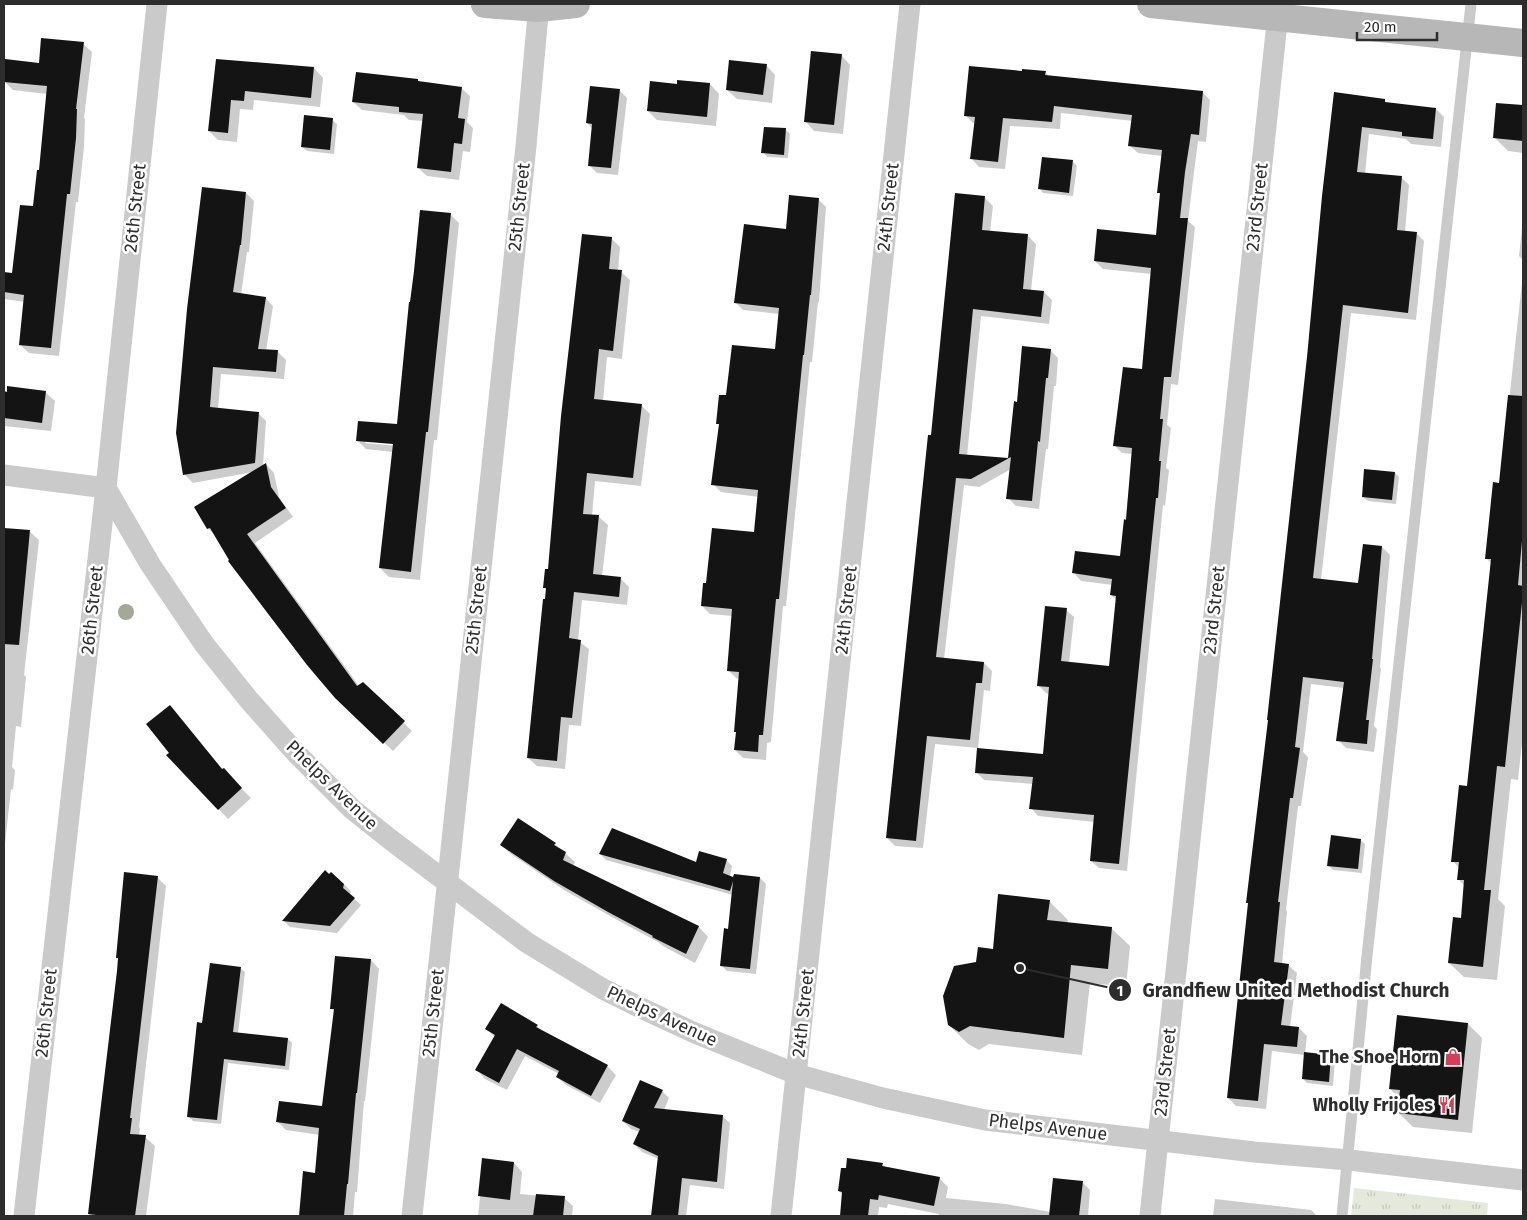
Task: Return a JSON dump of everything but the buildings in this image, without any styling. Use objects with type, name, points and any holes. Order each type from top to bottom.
[{"type":"street","name":"26th Street","points":[[24,1216],[106,488],[156,4]]},
{"type":"street","points":[[485,4],[539,6],[576,4]]},
{"type":"street","name":"24th Street","points":[[781,1216],[910,4]]},
{"type":"street","points":[[1151,4],[1278,10],[1523,43]]},
{"type":"street","name":"25th Street","points":[[412,1216],[526,149],[539,6]]},
{"type":"street","name":"23rd Street","points":[[1150,1216],[1278,10]]},
{"type":"street","points":[[4,475],[106,488]]},
{"type":"street","name":"Phelps Avenue","points":[[106,488],[150,564],[204,644],[248,700],[296,753],[352,809],[532,946],[603,989],[682,1028],[796,1074],[883,1098],[985,1120],[1254,1152],[1348,1160],[1523,1180]]},
{"type":"lane","points":[[1342,1216],[1368,946],[1471,4]]},
{"type":"green space","points":[[1354,1188],[1488,1203],[1487,1216],[1351,1216]]},
{"type":"place","name":"Grandfiew United Methodist Church","points":[[1020,968]]},
{"type":"place","name":"The Shoe Horn","points":[[1453,1057]]},
{"type":"place","name":"Wholly Frijoles","points":[[1447,1105]]}]
